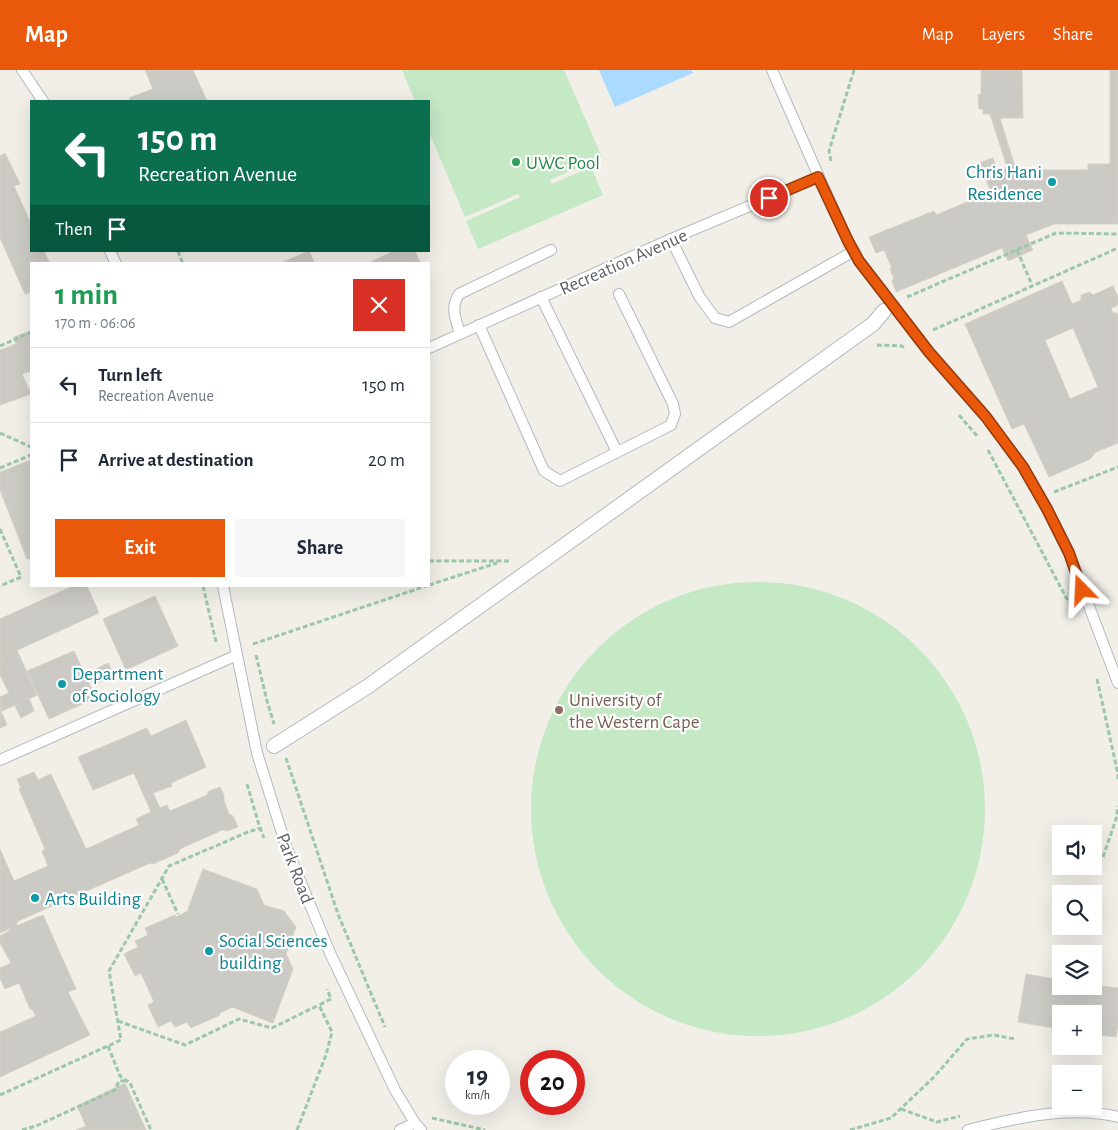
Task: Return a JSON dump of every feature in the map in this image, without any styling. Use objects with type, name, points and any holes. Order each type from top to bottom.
[{"type":"street","points":[[277,744],[367,687],[846,344],[873,324],[884,311]]},
{"type":"lane","points":[[22,70],[42,100]]},
{"type":"lane","points":[[772,70],[818,177],[859,261],[929,352],[986,417],[1023,467],[1047,509],[1069,553],[1118,682]]},
{"type":"lane","name":"Recreation Avenue","points":[[430,348],[671,239],[818,177]]},
{"type":"lane","points":[[671,239],[699,296],[715,318],[729,322],[854,251]]},
{"type":"lane","points":[[460,334],[453,306],[459,294],[551,250]]},
{"type":"lane","points":[[479,326],[544,471],[560,481],[671,425],[675,414],[673,404],[619,294]]},
{"type":"lane","points":[[541,297],[617,452]]},
{"type":"lane","name":"Park Road","points":[[223,587],[257,753],[287,849],[330,953],[395,1090],[418,1127]]},
{"type":"lane","points":[[0,760],[237,655]]},
{"type":"lane","points":[[1102,1113],[1118,1109]]},
{"type":"lane","points":[[1102,1113],[1118,1117]]},
{"type":"lane","points":[[968,1130],[1020,1117],[1052,1114]]},
{"type":"lane","points":[[400,1130],[418,1127]]},
{"type":"path","points":[[832,168],[830,151],[854,70]]},
{"type":"path","points":[[904,298],[1056,233],[1118,234]]},
{"type":"path","points":[[933,330],[1118,248]]},
{"type":"path","points":[[1017,250],[1032,285]]},
{"type":"path","points":[[0,346],[30,332]]},
{"type":"path","points":[[846,344],[902,346],[908,353]]},
{"type":"path","points":[[956,411],[981,440]]},
{"type":"path","points":[[0,433],[30,446]]},
{"type":"path","points":[[987,447],[1068,603]]},
{"type":"path","points":[[0,468],[30,455]]},
{"type":"path","points":[[1051,493],[1118,467]]},
{"type":"path","points":[[0,530],[20,577],[0,586]]},
{"type":"path","points":[[430,560],[500,562],[545,560]]},
{"type":"path","points":[[430,585],[500,562]]},
{"type":"path","points":[[203,587],[217,647]]},
{"type":"path","points":[[252,638],[253,644],[425,587]]},
{"type":"path","points":[[256,654],[277,744],[338,914],[386,1029]]},
{"type":"path","points":[[1095,672],[1106,716],[1118,780]]},
{"type":"path","points":[[246,781],[266,843]]},
{"type":"path","points":[[1103,857],[1116,819],[1118,806]]},
{"type":"path","points":[[0,1095],[121,1040],[109,971],[169,866],[260,828]]},
{"type":"path","points":[[162,878],[178,914]]},
{"type":"path","points":[[117,1020],[185,1045],[239,1018],[272,1028],[331,999],[324,982]]},
{"type":"path","points":[[297,1130],[326,1054],[332,1032],[319,1005]]},
{"type":"path","points":[[850,1130],[891,1118],[934,1077],[967,1039],[994,1035],[1015,1039]]},
{"type":"path","points":[[108,1046],[120,1076],[130,1083],[151,1130]]},
{"type":"path","points":[[22,1130],[36,1126],[115,1090],[119,1081],[127,1081]]},
{"type":"path","points":[[431,1118],[485,1130]]},
{"type":"green space","name":"UWC Pool","points":[[402,70],[564,70],[602,157],[550,180],[552,184],[591,167],[603,195],[478,249],[466,221],[520,197],[518,194],[465,217],[430,134],[430,100],[415,100]]},
{"type":"green space","points":[[758,582],[802,587],[824,592],[845,600],[865,609],[884,621],[918,649],[946,683],[958,702],[967,722],[975,743],[980,765],[985,809],[980,853],[975,875],[967,896],[958,916],[946,935],[918,969],[884,997],[865,1009],[845,1018],[824,1026],[802,1031],[758,1036],[714,1031],[692,1026],[671,1018],[651,1009],[632,997],[598,969],[570,935],[558,916],[549,896],[541,875],[536,853],[531,809],[536,765],[541,743],[549,722],[558,702],[570,683],[598,649],[632,621],[651,609],[671,600],[692,592],[714,587]]},
{"type":"water","points":[[599,70],[691,70],[693,73],[615,107]]},
{"type":"building","points":[[145,70],[193,70],[207,100],[130,100],[129,98],[153,89]]},
{"type":"building","name":"Chris Hani Residence","points":[[981,70],[1022,70],[1023,118],[1000,118],[1014,164],[1016,164],[1018,170],[1088,170],[1088,164],[1110,164],[1110,70],[1118,70],[1118,224],[1054,224],[1026,235],[1033,250],[1008,261],[1002,248],[896,292],[890,269],[892,268],[884,250],[876,253],[869,237],[934,211],[936,215],[991,192],[979,163],[993,158],[998,171],[1007,167],[990,114],[983,114],[983,109],[979,109],[978,95],[981,94]]},
{"type":"building","points":[[5,153],[20,184],[14,186],[30,222],[30,252],[44,252],[49,262],[30,262],[30,292],[25,294],[0,238],[0,156]]},
{"type":"building","points":[[309,252],[314,262],[283,262]]},
{"type":"building","points":[[392,252],[415,252],[420,262],[370,262]]},
{"type":"building","points":[[1062,281],[1072,304],[1081,300],[1081,295],[1090,292],[1093,295],[1113,286],[1118,297],[1118,305],[1111,308],[1113,313],[1117,313],[1118,316],[1118,443],[1096,452],[1090,459],[1049,477],[1024,424],[1012,429],[965,324]],"holes":[[[1073,328],[1098,387],[1070,399],[1045,340]]]},
{"type":"building","points":[[30,331],[30,371],[22,374],[30,394],[0,405],[0,350],[16,344],[14,337]]},
{"type":"building","points":[[30,460],[30,558],[27,559],[0,490],[0,472]]},
{"type":"building","points":[[71,587],[87,587],[99,613],[0,658],[0,619]]},
{"type":"building","points":[[155,596],[178,646],[126,670],[103,619]]},
{"type":"building","points":[[17,650],[37,695],[2,711],[0,697],[9,693],[0,675],[0,658]]},
{"type":"building","name":"Department of Sociology","points":[[74,651],[96,698],[49,719],[27,671]]},
{"type":"building","points":[[108,663],[115,676],[93,685],[88,673]]},
{"type":"building","points":[[29,698],[34,711],[21,718],[14,704]]},
{"type":"building","points":[[0,709],[7,725],[0,728]]},
{"type":"building","name":"Arts Building","points":[[186,720],[206,767],[171,783],[172,786],[153,793],[160,808],[167,805],[170,811],[207,795],[209,791],[220,787],[229,814],[233,816],[238,827],[227,831],[222,830],[180,849],[178,853],[153,864],[150,863],[18,921],[16,926],[43,915],[76,989],[68,992],[90,1035],[0,1077],[0,1032],[36,1016],[32,1009],[30,1009],[19,983],[5,989],[0,978],[0,968],[11,963],[0,943],[0,936],[11,928],[0,933],[0,849],[14,881],[48,866],[42,851],[45,849],[19,789],[21,788],[17,779],[34,772],[38,780],[51,774],[86,849],[139,825],[136,819],[151,812],[134,773],[93,790],[78,757],[147,728],[151,736]]},
{"type":"building","name":"Social Sciences building","points":[[203,869],[257,889],[264,905],[284,911],[296,927],[286,954],[293,969],[273,1023],[232,1007],[220,1013],[220,1015],[191,1028],[187,1022],[175,1027],[171,1021],[158,1027],[148,1005],[154,1002],[141,973],[135,976],[124,954],[138,947],[135,941],[148,935],[145,928],[188,911]]},
{"type":"building","points":[[1026,974],[1052,978],[1052,995],[1102,995],[1102,986],[1118,988],[1116,1037],[1102,1035],[1102,1005],[1052,1005],[1052,1028],[1018,1022]]},
{"type":"building","points":[[125,1083],[146,1130],[76,1130],[86,1126],[77,1106]]},
{"type":"place","name":"UWC Pool","points":[[516,162]]},
{"type":"place","name":"Chris Hani Residence","points":[[1052,182]]},
{"type":"place","name":"Department of Sociology","points":[[62,684]]},
{"type":"place","name":"University of the Western Cape","points":[[559,710]]},
{"type":"place","name":"Arts Building","points":[[35,898]]},
{"type":"place","name":"Social Sciences building","points":[[209,951]]},
{"type":"route","points":[[769,198],[818,177],[859,261],[929,352],[986,417],[1023,467],[1069,553],[1082,590]]}]
